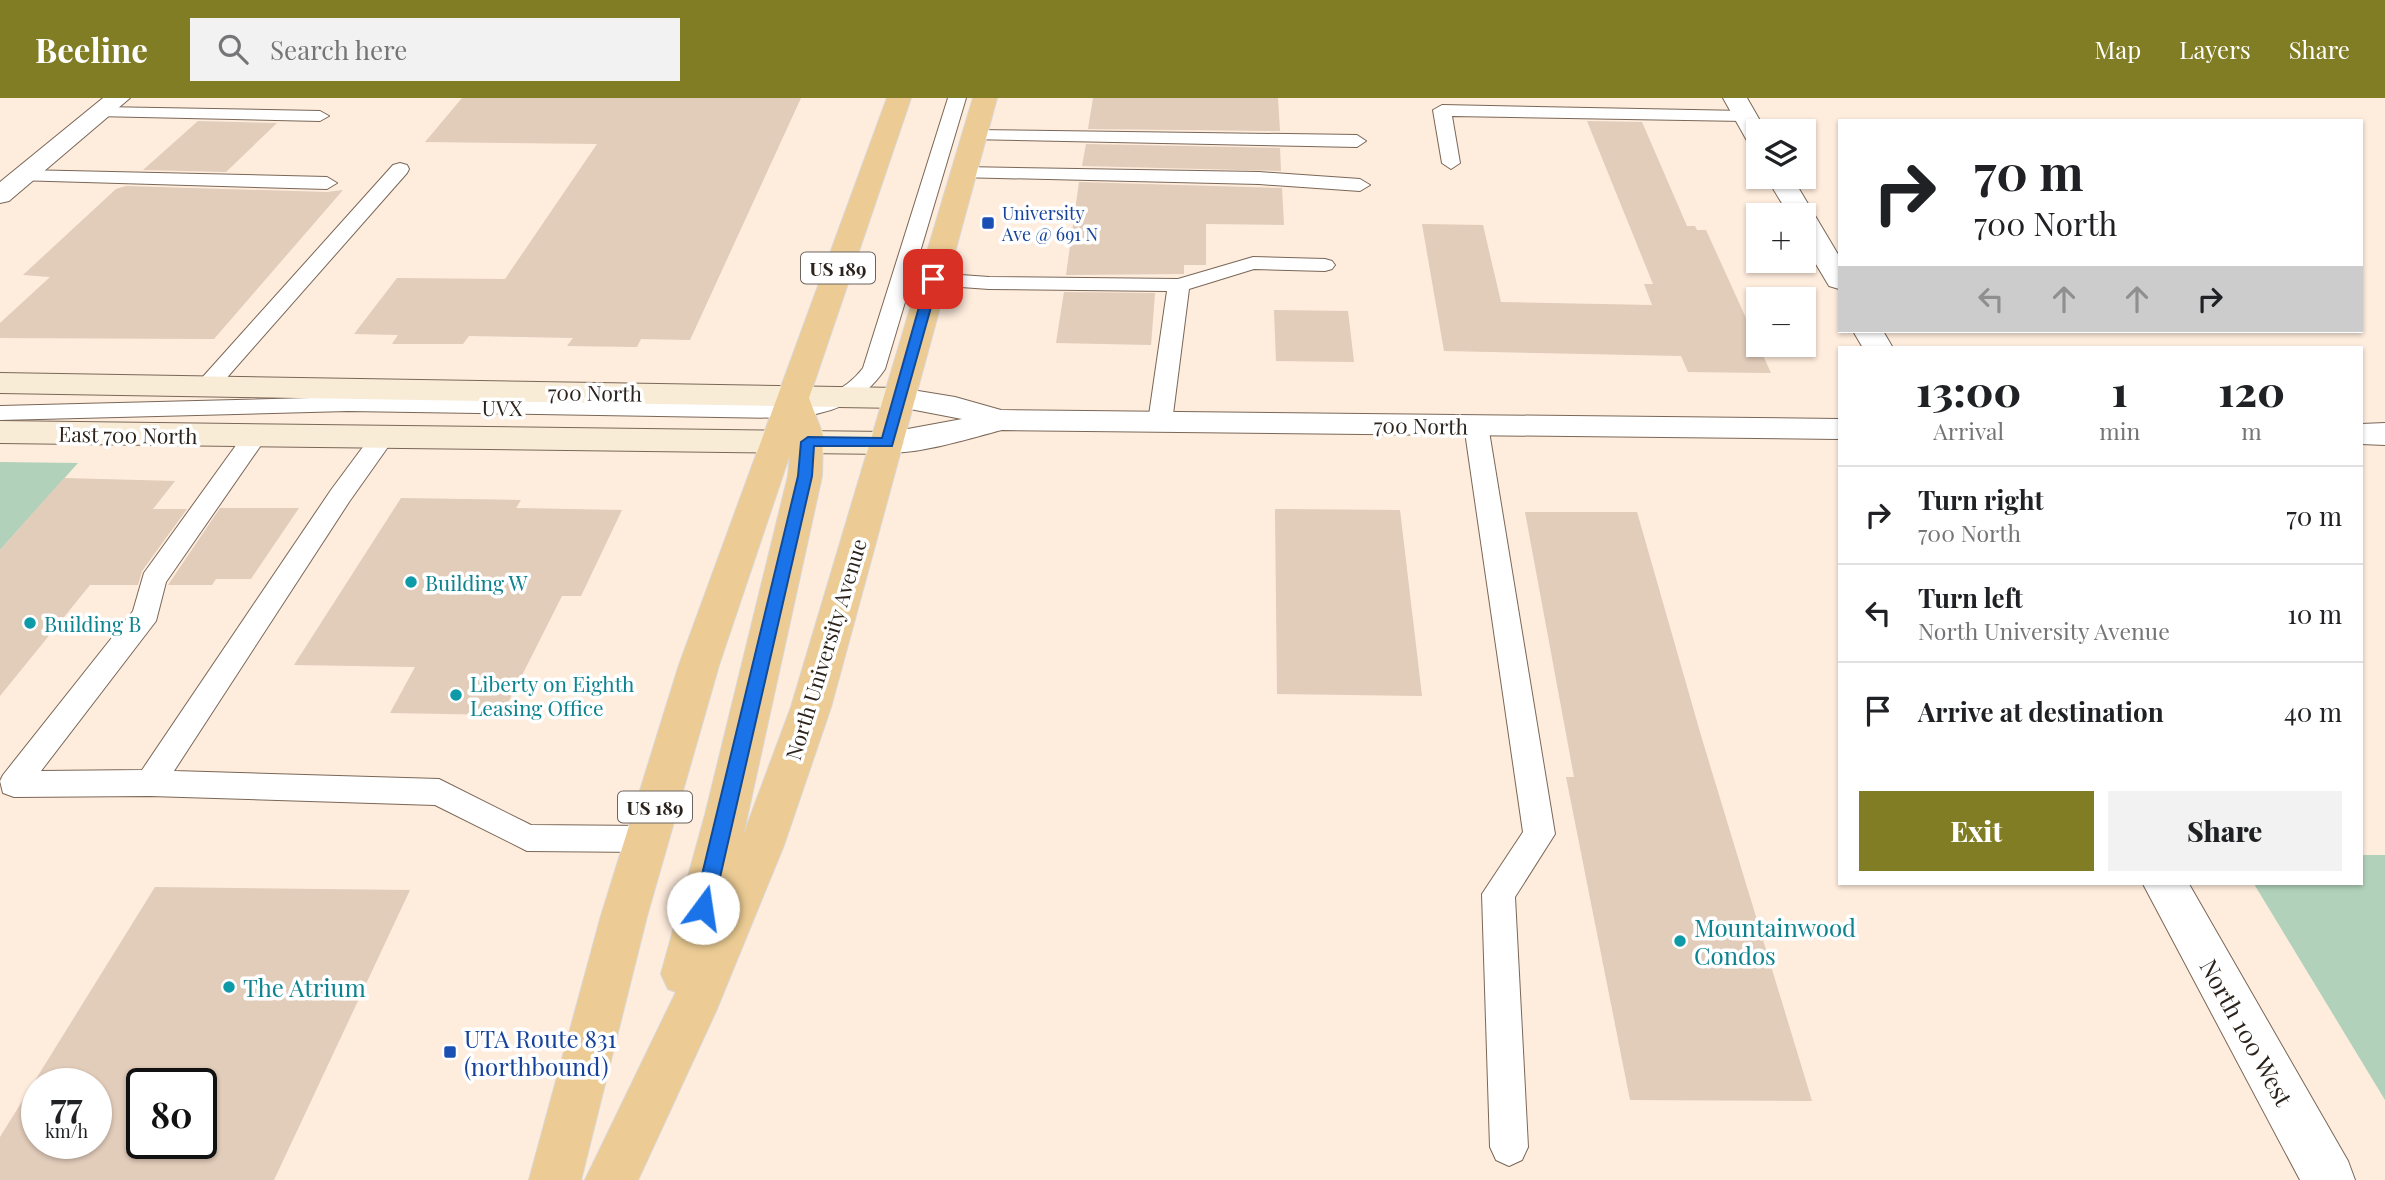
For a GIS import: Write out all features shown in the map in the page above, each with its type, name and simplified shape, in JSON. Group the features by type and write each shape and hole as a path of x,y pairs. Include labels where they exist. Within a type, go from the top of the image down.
{"highway":[{"name":"US 189","path":"555,1180 645,839 699,665 793,420 899,98"},
{"name":"North University Avenue","path":"611,1180 692,1011 775,808 811,707 985,98"},
{"path":"652,1093 727,815 805,476 793,420"}],"main road":[{"path":"0,383 196,384"},
{"name":"700 North","path":"196,384 793,420 887,443"},
{"name":"700 North","path":"256,435 383,437 793,420 845,397 900,398"},
{"name":"East 700 North","path":"0,432 256,435"}],"street":[{"path":"0,195 109,105"},
{"path":"1816,241 1838,279"},
{"name":"700 North","path":"900,398 955,407 1002,421"},
{"name":"700 North","path":"887,443 1002,421 1838,429"},
{"path":"2363,434 2385,434"},
{"name":"North 100 West","path":"2166,885 2329,1180"}],"lane":[{"name":"UVX","path":"0,413 348,404 793,420 824,388 850,374 859,365 929,146 937,98"},
{"path":"845,397 866,382 874,369 957,98"},
{"path":"109,105 320,116"},
{"path":"1451,163 1442,110 1739,107"},
{"path":"974,135 1357,141"},
{"path":"0,395 111,391 196,384 400,169"},
{"path":"964,173 1259,177 1360,185"},
{"path":"23,176 327,183"},
{"path":"933,279 989,283 1180,285 1253,263 1325,265"},
{"path":"1160,422 1180,285"},
{"path":"1476,425 1539,834 1498,894 1509,1147"},
{"path":"256,435 153,580 146,614 14,784 150,783 439,792 527,838 645,839"},
{"path":"150,783 340,496 383,437"}],"green space":[{"path":"0,462 78,463 0,550"},
{"path":"2363,855 2385,855 2385,1100 2255,885 2363,885"}],"building":[{"path":"462,98 801,98 690,340 641,339 637,347 567,346 573,338 469,336 463,344 392,344 398,335 354,334 397,278 505,279 597,144 425,142"},
{"path":"1093,98 1278,98 1280,131 1088,129"},
{"path":"198,121 277,123 226,172 143,170"},
{"path":"1587,121 1642,122 1687,226 1706,230 1746,318 1746,357 1764,357 1771,373 1688,372 1681,356 1444,351 1422,224 1483,225 1501,302 1652,305 1644,284 1653,284"},
{"path":"1086,144 1280,148 1281,171 1082,166"},
{"path":"1079,182 1282,188 1284,225 1206,224 1206,265 1184,265 1184,274 1066,275"},
{"path":"126,186 327,192 343,190 214,339 0,338 0,323 50,277 23,275 116,189"},
{"path":"1064,292 1155,293 1151,345 1056,343"},
{"path":"1274,310 1348,311 1354,362 1276,361"},
{"name":"Building B","path":"64,478 175,481 153,509 187,509 142,571 138,585 90,585 0,696 0,550"},
{"path":"401,498 521,500 516,508 622,510 581,596 562,596 502,715 390,713 415,667 294,665"},
{"path":"220,508 299,508 251,579 216,579 212,585 168,585"},
{"path":"1275,509 1400,510 1422,696 1277,694"},
{"name":"Mountainwood Condos","path":"1525,512 1637,512 1702,739 1812,1101 1630,1100 1566,777 1574,777"},
{"name":"The Atrium","path":"155,887 410,890 274,1180 0,1180 0,1137 21,1103 21,1159 112,1159 112,1068 43,1068"}],"place":[{"name":"University Ave @ 691 N","path":"988,223"},
{"name":"Building W","path":"411,582"},
{"name":"Building B","path":"30,623"},
{"name":"Liberty on Eighth Leasing Office","path":"456,695"},
{"name":"Mountainwood Condos","path":"1680,941"},
{"name":"The Atrium","path":"229,987"},
{"name":"UTA Route 831 (northbound)","path":"450,1052"}],"route":[{"path":"703,908 805,476 808,442 887,443 933,279"}]}
